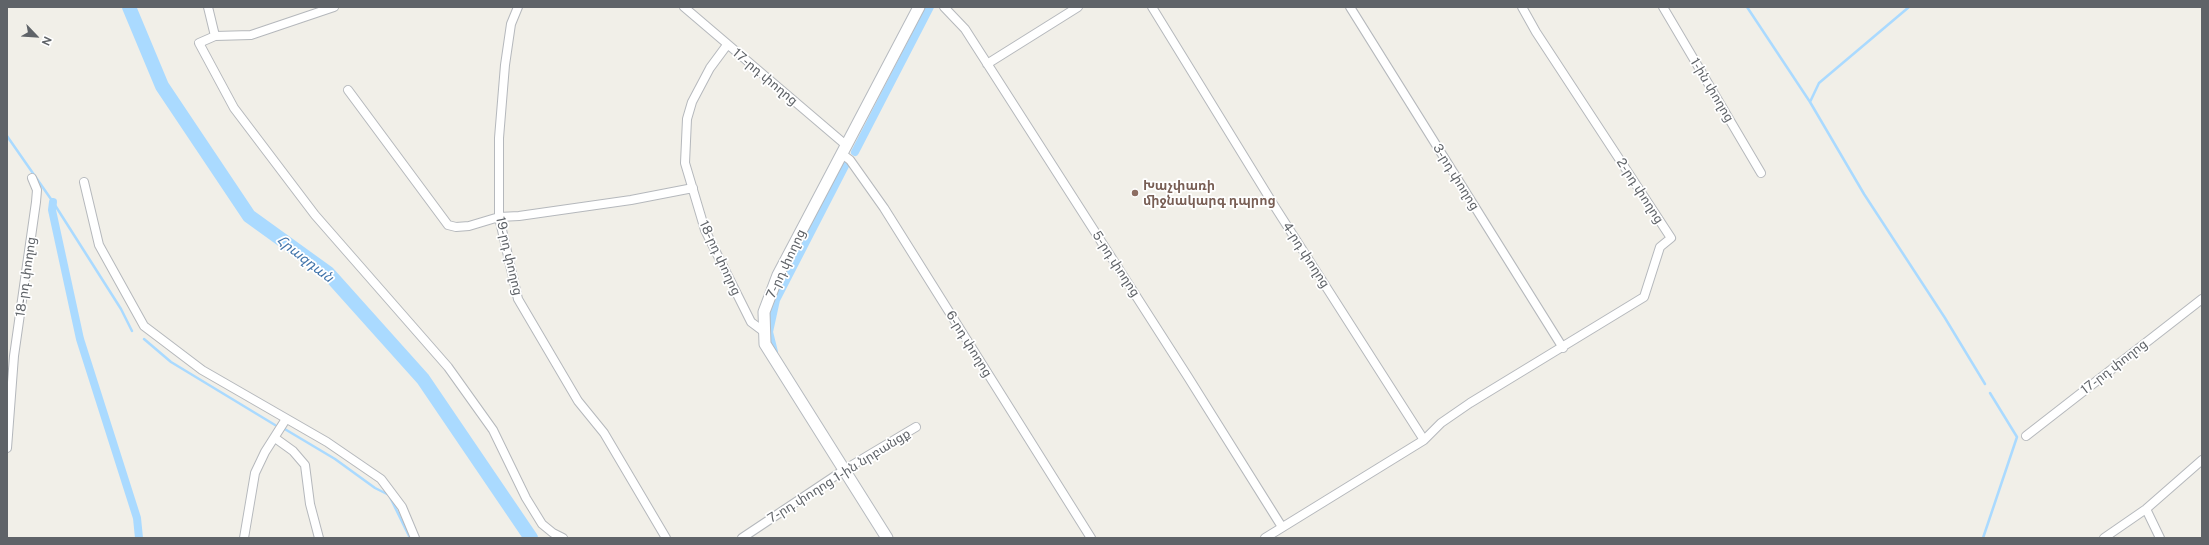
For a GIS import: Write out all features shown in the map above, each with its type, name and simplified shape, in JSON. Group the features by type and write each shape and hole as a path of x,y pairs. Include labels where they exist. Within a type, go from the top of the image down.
{"main road":[{"name":"7-րդ փողոց","path":"887,538 766,344 763,331 764,312 778,274 845,150 919,7"}],"street":[{"path":"208,7 215,36"},
{"path":"334,7 251,35 215,36 199,43 234,108 315,215 448,367 493,430 526,498 542,524 553,533 564,538"},
{"name":"19-րդ փողոց","path":"518,7 511,24 505,65 499,138 499,217 518,299 578,401 604,434 666,538"},
{"name":"17-րդ փողոց","path":"684,7 845,150"},
{"name":"5-րդ փողոց","path":"944,7 965,29 1282,527"},
{"path":"987,64 1078,7"},
{"name":"4-րդ փողոց","path":"1152,7 1279,213 1424,440"},
{"name":"3-րդ փողոց","path":"1350,7 1563,348"},
{"name":"2-րդ փողոց","path":"1522,7 1540,38 1671,238 1660,247 1644,297 1563,348"},
{"name":"1-ին փողոց","path":"1662,7 1761,173"},
{"name":"18-րդ փողոց","path":"727,45 710,68 692,102 687,119 685,163 704,230 751,322 763,331"},
{"path":"348,90 448,225 456,227 470,226 499,217 519,216 631,200 692,188"},
{"name":"6-րդ փողոց","path":"845,150 850,160 884,208 1091,538"},
{"name":"18-րդ փողոց","path":"7,448 14,356 36,202 37,190 32,178"},
{"path":"84,182 99,246 144,326 202,370 327,442 381,479 402,507 415,538"},
{"name":"17-րդ փողոց","path":"2026,436 2202,299"},
{"path":"1265,538 1424,440 1440,423 1470,403 1563,348"},
{"path":"244,538 255,473 265,452 275,438 276,432 286,419"},
{"name":"7-րդ փողոց 1-ին նրբանցք","path":"742,538 844,470 916,427"},
{"path":"275,438 293,451 305,465 310,504 319,538"},
{"path":"2104,538 2146,509 2202,460"},
{"path":"2146,509 2160,538"}],"waterway":[{"name":"Հրազդան","path":"129,7 162,86 249,216 328,273 423,379 531,538"},
{"path":"855,152 930,7"},
{"path":"1747,7 1810,102 1864,194 1945,318 1985,384"},
{"path":"1810,102 1819,83 1909,7"},
{"path":"7,136 53,202 121,309 132,331"},
{"path":"774,352 769,332 776,300 845,166"},
{"path":"53,202 52,210 80,339 137,518 139,538"},
{"path":"144,339 171,362 275,425"},
{"path":"1983,538 2017,437 1990,393"},
{"path":"283,428 335,459 375,488 389,495 410,538"}],"place":[{"name":"Խաչփառի միջնակարգ դպրոց","path":"1135,193"}]}
